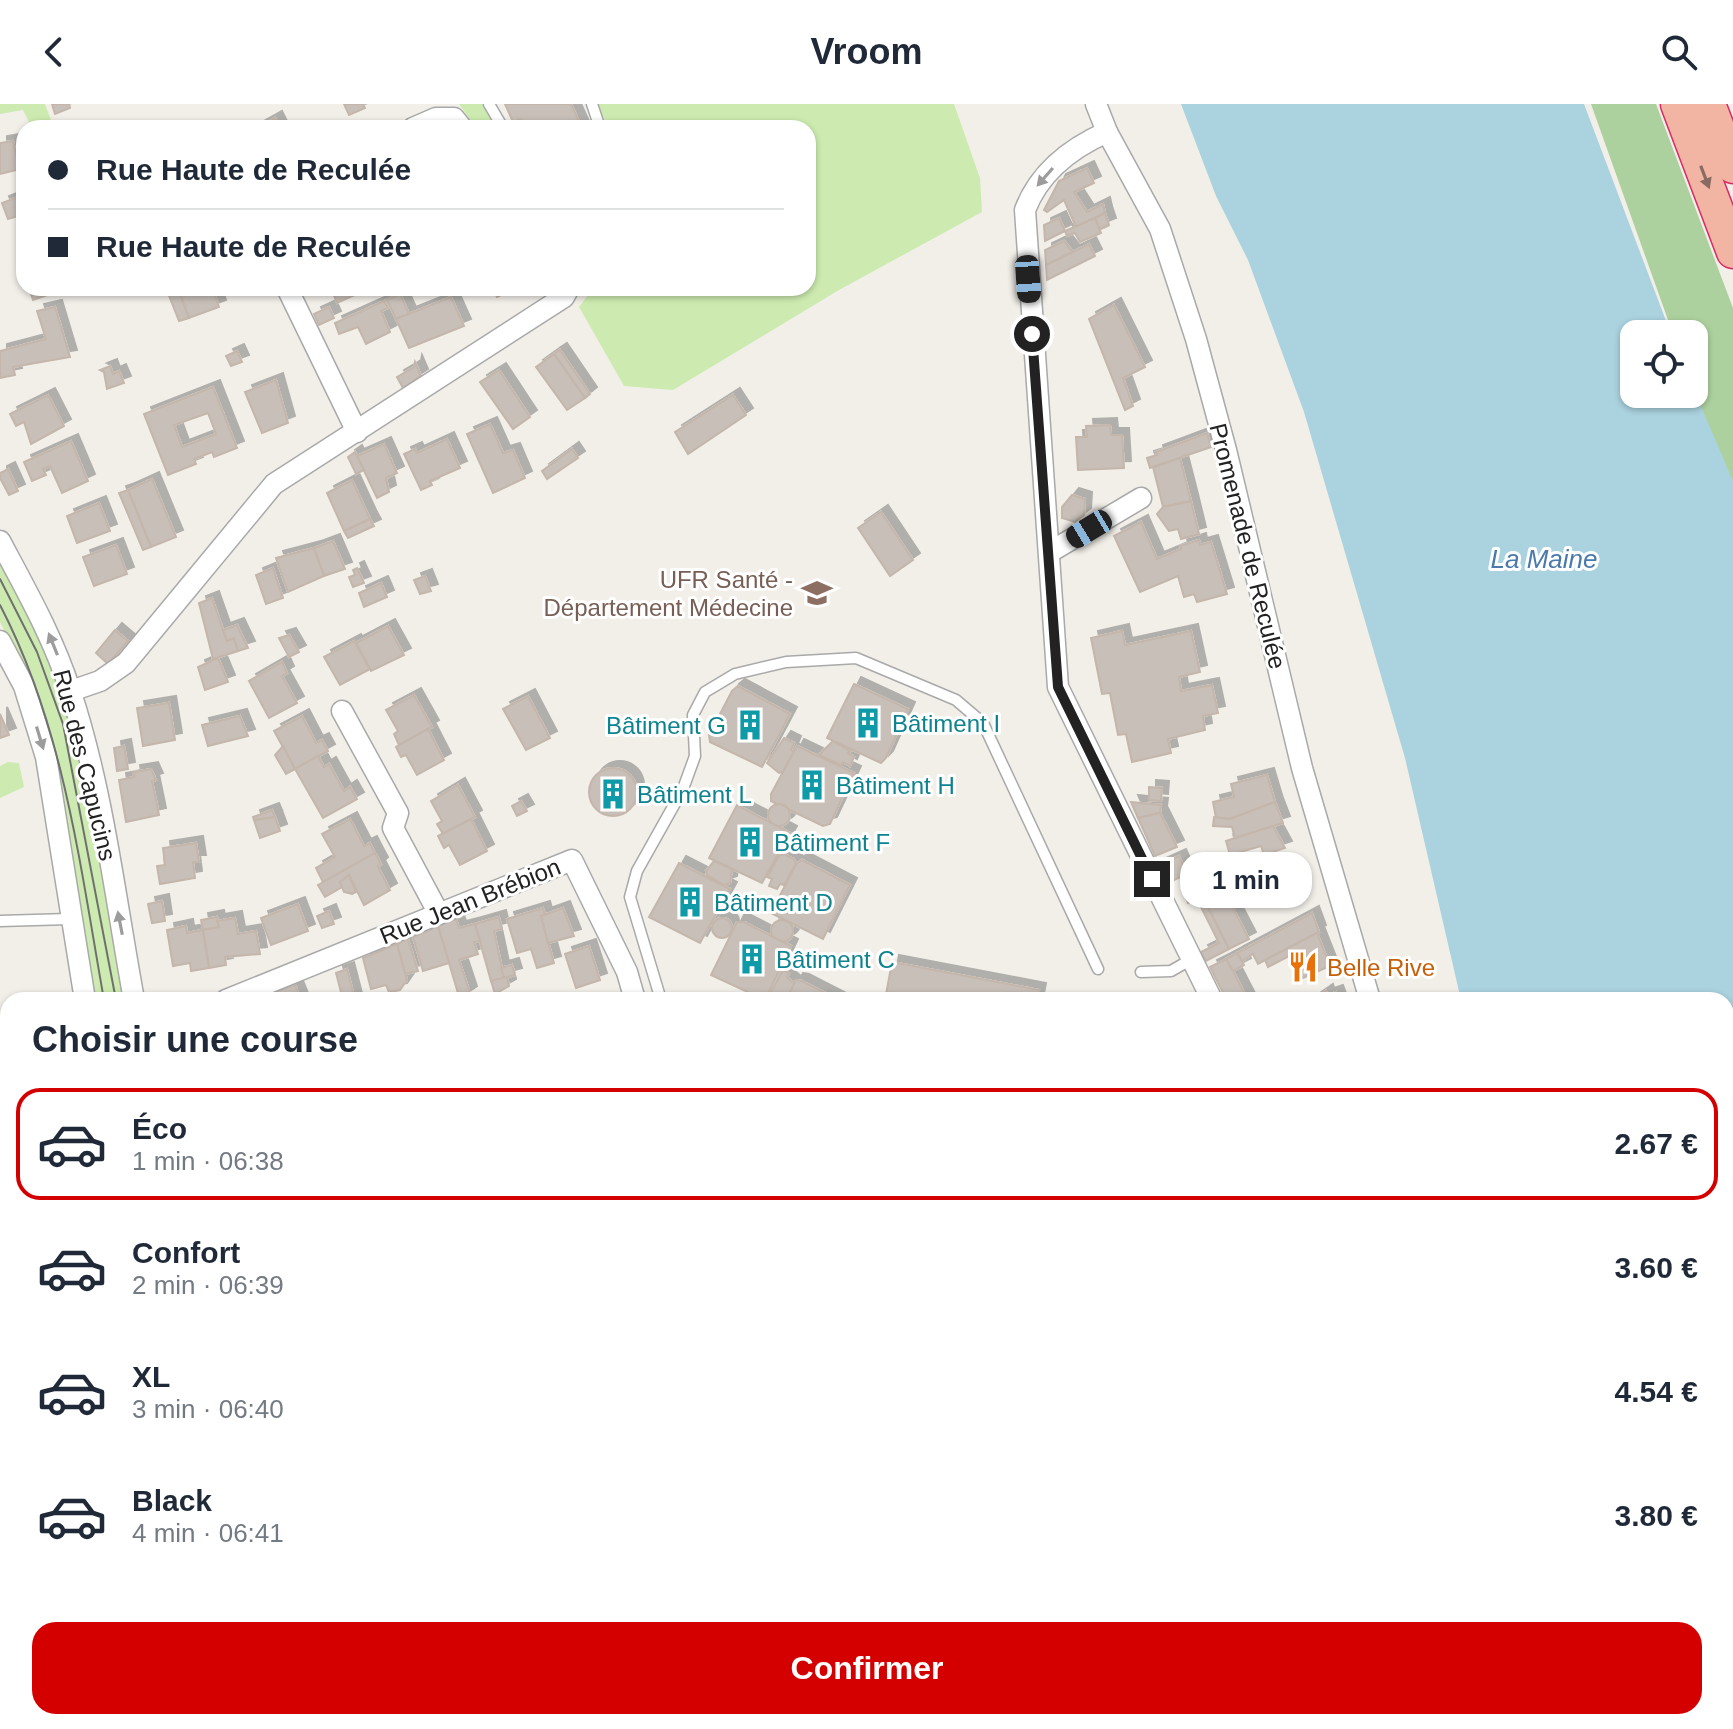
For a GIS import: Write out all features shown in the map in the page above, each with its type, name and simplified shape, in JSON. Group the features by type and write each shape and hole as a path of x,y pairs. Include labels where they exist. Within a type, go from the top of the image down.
{"highway":[{"path":"1677,104 1733,252"},
{"path":"1709,104 1733,167"}],"street":[{"name":"Promenade de Reculée","path":"1096,104 1107,132 1160,229 1196,339 1226,450 1302,768 1368,992"},
{"path":"431,120 456,120"},
{"path":"1107,132 1078,145 1051,169 1036,187 1025,210 1058,687 1208,992"},
{"path":"291,296 357,432"},
{"path":"71,691 100,681 126,663 274,484 565,296"},
{"path":"1050,552 1141,498"},
{"name":"Rue des Capucins","path":"0,541 50,635 71,691 94,784 133,992"},
{"name":"Rue des Capucins","path":"0,641 24,686 46,757 69,919 83,992"},
{"path":"342,711 398,813 393,828 439,914"},
{"name":"Rue Jean Brébion","path":"246,992 572,860 627,972 633,992"}],"lane":[{"path":"659,992 630,897 637,871 683,789 695,756 693,715 705,692 735,674 800,661 856,658 956,700 983,723 1098,969"},
{"path":"0,921 69,919"},
{"path":"1141,972 1171,971 1192,959"}],"green space":[{"path":"0,104 45,104 51,120 28,120 23,110 0,114"},
{"path":"459,104 483,104 492,120 470,120"},
{"path":"586,104 954,104 980,178 982,212 839,290 673,390 624,386 579,307 587,296 816,296 816,120 605,120 604,117 593,120"},
{"path":"1591,104 1656,104 1733,308 1733,502 1700,408 1708,408 1708,320 1668,320"},
{"path":"0,561 48,655 74,729 71,731 76,735 124,992 95,992 68,846 71,845 70,839 66,840 18,658 0,622"},
{"path":"8,762 19,763 24,787 0,798 0,766"}],"water":[{"name":"La Maine","path":"1181,104 1584,104 1666,320 1620,320 1620,408 1702,408 1733,481 1733,992 1459,992 1405,758 1304,412 1248,260 1216,196"}],"building":[{"path":"52,104 69,104 70,108 55,114"},
{"path":"344,104 363,104 365,108 349,115"},
{"path":"505,104 571,104 578,120 521,119 512,120"},
{"path":"13,141 16,170 0,174 0,143"},
{"path":"1087,168 1094,183 1074,192 1087,212 1103,204 1105,213 1076,227 1064,200 1047,212 1044,210 1059,181"},
{"path":"16,198 16,216 8,219 2,203"},
{"path":"1105,213 1109,225 1099,229 1095,218"},
{"path":"1059,218 1065,231 1045,241 1044,225"},
{"path":"1095,218 1101,233 1080,242 1075,233 1067,236 1065,231"},
{"path":"1064,241 1073,252 1046,265 1045,250"},
{"path":"1089,244 1095,256 1047,280 1046,265"},
{"path":"169,296 181,296 189,318 179,321"},
{"path":"181,296 215,296 219,307 189,318"},
{"path":"334,296 352,296 337,303"},
{"path":"401,296 409,314 396,319 387,300"},
{"path":"451,297 464,326 409,348 396,319"},
{"path":"384,301 388,308 381,311 390,332 366,344 358,327 339,334 335,323"},
{"path":"1114,305 1145,367 1123,378 1133,406 1125,410 1089,319"},
{"path":"55,307 70,357 13,367 15,375 0,378 0,351 46,339 37,311"},
{"path":"329,307 334,318 319,325 314,314"},
{"path":"560,350 590,394 585,398 554,354"},
{"path":"237,351 242,362 231,366 226,356"},
{"path":"554,354 585,398 567,410 536,367"},
{"path":"415,362 421,376 403,388 397,377 414,367"},
{"path":"110,366 113,374 119,371 124,383 107,389 104,372 100,370"},
{"path":"499,370 530,417 513,429 480,382"},
{"path":"276,380 288,423 262,433 245,392"},
{"path":"213,387 237,448 214,457 212,452 194,459 196,464 168,475 144,414","holes":["208,413 216,434 182,447 174,425"]},
{"path":"48,395 64,426 31,444 24,422 16,426 10,414"},
{"path":"733,395 746,415 688,454 675,432"},
{"path":"490,424 503,453 513,450 525,478 493,493 467,434"},
{"path":"1110,425 1111,435 1122,435 1124,468 1078,470 1076,437 1087,437 1086,426"},
{"path":"1207,433 1211,447 1150,468 1147,458 1157,455 1156,452"},
{"path":"447,439 460,468 430,481 432,485 421,490 404,454 415,449 417,453"},
{"path":"71,441 88,481 62,493 50,466 43,469 46,475 32,481 24,462"},
{"path":"384,444 397,473 386,478 389,492 377,498 357,456"},
{"path":"572,449 578,458 547,479 542,471"},
{"path":"355,452 364,470 356,474 348,457"},
{"path":"1180,458 1191,501 1163,507 1153,467"},
{"path":"8,469 18,491 9,495 0,478 0,473"},
{"path":"152,479 176,537 151,547 128,490"},
{"path":"352,480 370,519 344,531 327,493"},
{"path":"128,490 151,547 143,550 119,493"},
{"path":"1072,495 1085,499 1084,515 1075,522 1062,518 1062,507"},
{"path":"1191,501 1199,534 1181,539 1178,529 1169,531 1157,514 1163,507"},
{"path":"99,503 110,531 77,543 67,516"},
{"path":"881,512 913,560 890,576 858,528"},
{"path":"370,519 374,526 348,538 344,531"},
{"path":"1141,522 1157,559 1199,540 1200,545 1211,542 1227,594 1197,602 1194,594 1184,597 1178,576 1140,592 1114,536"},
{"path":"333,541 345,569 324,576 314,548"},
{"path":"116,545 127,574 94,586 83,557"},
{"path":"314,548 324,576 288,592 276,558"},
{"path":"273,568 283,598 266,604 256,575"},
{"path":"357,568 364,583 353,587 349,577 355,575 353,570"},
{"path":"425,576 431,591 420,594 414,580"},
{"path":"381,583 387,597 364,607 359,593"},
{"path":"212,598 227,641 234,638 238,651 213,659 199,603"},
{"path":"237,625 248,648 238,651 234,638 227,641 223,630"},
{"path":"388,626 404,655 371,671 356,643"},
{"path":"115,630 128,641 108,664 96,653"},
{"path":"1122,631 1125,645 1191,631 1200,672 1179,677 1181,691 1212,685 1218,713 1203,716 1205,730 1168,739 1171,753 1132,762 1126,734 1118,735 1110,693 1102,694 1091,638"},
{"path":"289,635 299,652 289,657 279,638"},
{"path":"354,641 370,669 340,685 324,657"},
{"path":"218,658 228,682 205,690 198,667"},
{"path":"282,662 287,673 282,676 297,703 269,718 249,681"},
{"name":"Bâtiment I","path":"854,684 908,709 881,763 827,738"},
{"name":"Bâtiment G","path":"738,686 790,714 762,767 710,742 709,735 732,691"},
{"path":"414,695 432,727 399,745 394,734 398,731 386,710"},
{"path":"528,696 550,738 526,750 503,709"},
{"path":"169,703 175,740 143,746 137,708"},
{"path":"0,714 9,735 0,738"},
{"path":"240,716 248,736 208,746 202,725"},
{"path":"302,716 316,743 322,740 328,751 295,769 274,731"},
{"path":"428,729 444,760 417,775 406,755 401,757 396,747"},
{"path":"784,738 794,743 791,750 794,752 783,772 779,773 767,763"},
{"path":"833,741 850,751 848,753 854,757 850,766 819,755"},
{"path":"124,746 128,769 117,771 114,748"},
{"path":"283,746 295,769 286,774 275,755"},
{"name":"Bâtiment H","path":"797,746 854,773 830,824 823,826 771,801 771,794"},
{"path":"318,756 324,767 329,764 344,791 350,787 357,799 323,818 295,769"},
{"name":"Bâtiment L","path":"613,768 630,775 637,792 630,809 613,816 596,809 589,792 596,775"},
{"path":"151,769 156,780 152,781 159,815 126,822 119,780 134,777 133,772"},
{"path":"1267,775 1275,802 1230,819 1216,818 1213,802 1234,797 1231,784"},
{"path":"458,785 475,817 443,834 437,824 442,821 431,801"},
{"path":"1149,787 1162,788 1161,801 1149,800"},
{"path":"521,801 527,811 517,816 512,806"},
{"path":"1131,802 1161,805 1160,813 1138,818"},
{"path":"1275,802 1283,823 1235,838 1232,827 1213,826 1214,817 1230,819"},
{"path":"779,804 790,815 779,826 768,815"},
{"name":"Bâtiment F","path":"737,805 790,833 762,883 709,858"},
{"path":"272,810 275,817 254,820 253,817"},
{"path":"1160,813 1177,847 1155,856 1138,818"},
{"path":"275,817 280,831 260,838 254,820"},
{"path":"350,819 364,846 370,843 375,853 323,882 316,868 335,857 322,834"},
{"path":"471,819 487,851 460,865 449,845 444,848 438,836"},
{"path":"1273,826 1285,848 1264,855 1261,846 1230,855 1226,841"},
{"path":"196,843 199,862 193,862 195,878 160,884 157,866 165,865 163,848"},
{"path":"375,853 381,864 378,867 390,890 364,905 349,875 340,882 342,887 325,897 318,885"},
{"path":"784,854 794,859 796,864 784,885 780,884 777,889 769,886 772,879 767,877 779,856"},
{"path":"1179,856 1187,874 1168,883 1159,865"},
{"path":"802,860 850,885 823,939 771,913 796,864"},
{"path":"714,861 732,869 730,883 724,885 707,875 706,871"},
{"name":"Bâtiment D","path":"679,863 730,889 700,943 649,917"},
{"path":"1214,872 1249,939 1229,949 1199,890 1186,897 1182,890 1195,882 1193,880"},
{"path":"349,875 356,892 352,894 344,892 340,882"},
{"path":"1199,890 1229,949 1206,961 1201,952 1219,943 1197,899 1188,903 1186,897"},
{"path":"162,901 165,921 152,923 148,904"},
{"path":"298,904 308,931 271,945 261,918"},
{"path":"543,908 545,915 541,916 554,963 537,968 531,949 517,953 507,919"},
{"path":"563,908 574,936 548,943 541,916"},
{"path":"329,911 334,924 322,928 317,916"},
{"path":"1312,913 1319,932 1258,964 1253,954 1242,961 1237,953"},
{"path":"217,917 219,927 203,930 201,920"},
{"path":"499,917 502,929 494,931 504,978 491,981 475,924"},
{"path":"235,918 238,934 256,931 260,954 225,957 226,965 209,968 203,930 219,927 217,921"},
{"path":"722,918 729,921 732,928 729,935 722,938 715,935 712,928 715,921"},
{"path":"456,919 459,928 475,924 480,941 474,942 478,954 459,960 470,992 458,992 438,926"},
{"path":"782,920 790,923 793,931 790,939 782,942 774,939 771,931 774,923"},
{"name":"Bâtiment C","path":"737,922 744,922 791,946 769,992 748,992 711,975"},
{"path":"186,926 187,933 203,930 209,968 191,971 190,963 173,966 167,930"},
{"path":"438,926 449,963 423,971 413,937"},
{"path":"1317,933 1330,966 1303,978 1289,956 1268,967 1265,960"},
{"path":"408,939 418,971 405,974 397,944"},
{"path":"397,944 407,980 400,990 389,992 386,985 371,989 363,958"},
{"path":"589,946 600,980 576,988 565,954"},
{"path":"1237,953 1244,965 1233,971 1226,959"},
{"path":"1226,959 1244,992 1223,992 1210,967"},
{"path":"892,962 1039,990 1039,992 886,992"},
{"path":"512,965 515,975 504,978 501,968"},
{"path":"347,969 353,992 341,992 336,973"},
{"path":"783,970 789,973 787,977 795,984 790,992 771,992"},
{"path":"507,977 509,986 494,992 491,981"},
{"path":"796,980 823,992 790,992"},
{"path":"295,985 298,992 275,992"}],"tram line":[{"path":"0,579 37,652 63,724 114,992"},
{"path":"0,605 22,652 55,748 77,848 103,992"}],"place":[{"name":"UFR Santé - Département Médecine","path":"817,593"},
{"name":"Bâtiment I","path":"868,723"},
{"name":"Bâtiment G","path":"750,725"},
{"name":"Bâtiment H","path":"812,785"},
{"name":"Bâtiment L","path":"613,794"},
{"name":"Bâtiment F","path":"750,842"},
{"name":"Bâtiment D","path":"690,902"},
{"name":"Bâtiment C","path":"752,959"},
{"name":"Belle Rive","path":"1303,967"}],"route":[{"path":"1032,334 1053,583 1058,687 1152,879"}]}
